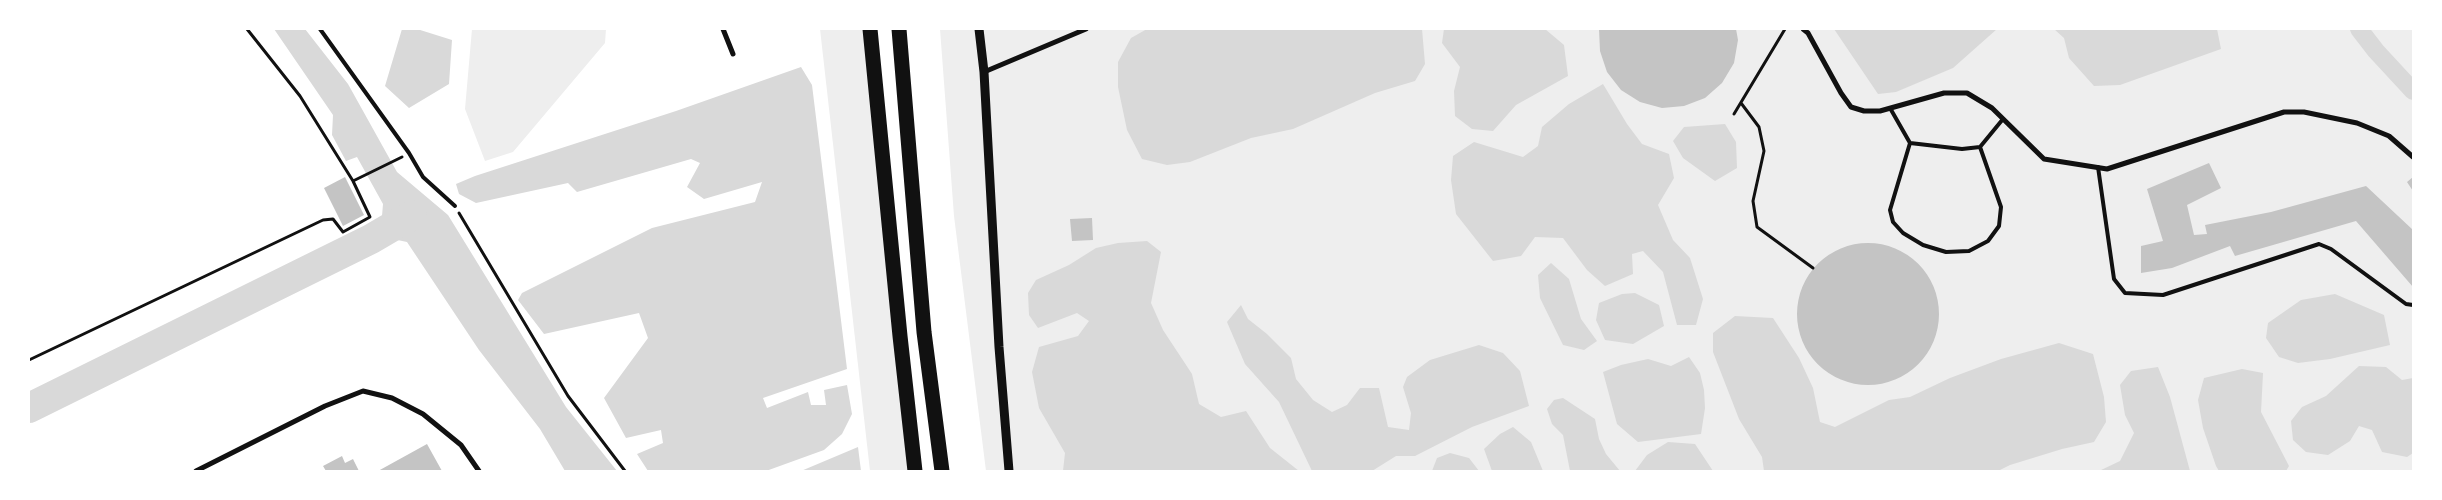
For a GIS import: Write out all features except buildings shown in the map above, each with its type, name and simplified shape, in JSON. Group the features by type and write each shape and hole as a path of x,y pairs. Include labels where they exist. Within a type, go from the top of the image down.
{"highway":[{"path":"870,29 900,336 916,471"},
{"path":"899,29 924,332 942,471"}],"street":[{"path":"724,29 733,54"},
{"path":"979,29 984,72 1000,356 1009,471"},
{"path":"984,72 1086,29"},
{"path":"1803,29 1808,33 1841,93 1851,107 1864,111 1880,111 1944,93 1967,93 1992,108 2044,159 2107,169 2284,112 2304,112 2357,123 2390,136 2413,157"},
{"path":"196,471 325,406 363,391 392,398 423,414 461,445 479,471"}],"lane":[{"path":"320,29 409,153 423,177 455,206"},
{"path":"1890,108 1910,143 1890,210 1893,222 1903,234 1923,245 1946,252 1969,251 1988,241 1999,226 2000,207 1980,147"},
{"path":"1910,143 1962,150 1980,147 2003,120"},
{"path":"2098,167 2114,279 2125,293 2163,295 2319,244 2331,249 2406,304 2413,306"}],"path":[{"path":"29,360 323,220 333,219 343,232 370,217 353,181 300,96 247,29"},
{"path":"1734,114 1785,29"},
{"path":"1741,103 1759,127 1764,151 1753,202 1757,227 1813,268"},
{"path":"353,181 409,153"},
{"path":"455,206 568,396 625,471"}],"shaded area":[{"path":"274,29 305,29 348,84 397,172 448,215 566,407 617,471 565,471 540,429 479,350 407,242 388,238 381,242 370,223 382,216 383,204 357,157 346,161 332,135 333,115"},
{"path":"402,29 417,29 452,40 449,84 409,108 385,86"},
{"path":"472,29 606,29 605,43 513,152 485,161 465,109"},
{"path":"820,29 866,29 911,471 870,471"},
{"path":"940,29 2413,29 2413,471 986,471 954,216"},
{"path":"1147,29 1422,29 1425,64 1415,81 1375,93 1293,129 1251,138 1190,162 1167,165 1142,159 1127,130 1118,87 1118,62 1131,38"},
{"path":"1444,29 1545,29 1564,45 1568,76 1516,105 1493,131 1472,129 1455,116 1454,91 1460,67 1442,43"},
{"path":"1834,29 1997,29 1953,68 1896,92 1878,94"},
{"path":"2054,29 2217,29 2221,49 2120,85 2094,86 2069,58 2064,38"},
{"path":"801,67 812,85 847,369 763,398 767,408 808,392 811,405 826,405 824,390 847,385 852,414 842,434 824,450 766,471 648,471 637,454 663,443 661,430 626,438 604,398 648,338 639,313 544,334 518,300 522,293 652,228 755,202 762,182 704,199 687,187 700,163 691,159 577,192 568,183 476,203 459,194 456,184 475,176 676,111"},
{"path":"1603,84 1627,124 1642,144 1669,154 1674,178 1658,205 1673,240 1690,258 1703,299 1696,325 1677,325 1663,272 1643,251 1632,254 1633,274 1605,286 1587,270 1563,238 1535,237 1521,256 1493,261 1456,214 1451,180 1453,156 1474,142 1523,157 1538,146 1542,127 1569,104"},
{"path":"1725,124 1736,142 1737,168 1715,181 1683,158 1673,141 1684,127"},
{"path":"1147,241 1161,252 1151,303 1163,330 1192,374 1199,404 1221,417 1246,411 1270,448 1299,471 1063,471 1065,453 1039,408 1032,372 1039,347 1078,336 1089,321 1077,313 1038,328 1029,315 1028,293 1036,280 1069,265 1096,248 1118,243"},
{"path":"1551,263 1569,279 1581,319 1597,341 1584,350 1563,345 1540,298 1538,275"},
{"path":"1635,293 1659,305 1664,326 1633,344 1605,340 1596,320 1599,303 1622,294"},
{"path":"2335,294 2384,315 2390,345 2330,359 2298,363 2279,357 2266,338 2268,323 2301,300"},
{"path":"1241,305 1248,319 1267,334 1291,358 1296,379 1313,400 1332,412 1347,405 1360,388 1379,388 1388,427 1409,430 1411,413 1403,387 1407,377 1430,360 1479,345 1503,353 1520,371 1529,406 1472,427 1415,456 1396,456 1372,471 1312,471 1279,402 1245,364 1227,322"},
{"path":"1735,316 1773,318 1799,358 1813,388 1820,422 1835,427 1889,400 1910,397 1950,378 2001,359 2059,343 2093,354 2104,397 2106,422 2094,442 2062,449 2010,465 1998,471 1764,471 1762,457 1739,419 1713,352 1713,333"},
{"path":"1689,357 1700,373 1704,390 1705,408 1701,434 1638,442 1617,424 1603,372 1621,365 1648,359 1671,366"},
{"path":"2359,366 2386,367 2402,380 2413,378 2413,453 2407,457 2382,452 2372,430 2359,426 2350,441 2328,455 2306,452 2293,440 2291,421 2302,407 2326,396"},
{"path":"2158,367 2170,397 2190,471 2099,471 2120,461 2134,433 2125,415 2120,385 2131,371"},
{"path":"2242,369 2263,373 2261,412 2289,466 2286,471 2219,471 2216,466 2203,428 2198,400 2204,378"},
{"path":"1563,398 1595,419 1599,439 1606,454 1620,471 1570,471 1563,435 1552,424 1547,409 1554,400"},
{"path":"1513,427 1531,442 1543,471 1492,471 1484,449 1500,434"},
{"path":"1668,442 1695,444 1713,471 1635,471 1647,455"},
{"path":"858,447 861,471 801,471"},
{"path":"1450,453 1469,458 1479,471 1432,471 1437,458"}],"waterway":[{"path":"2359,29 2376,51 2413,91"},
{"path":"29,408 371,239 412,215"}]}
